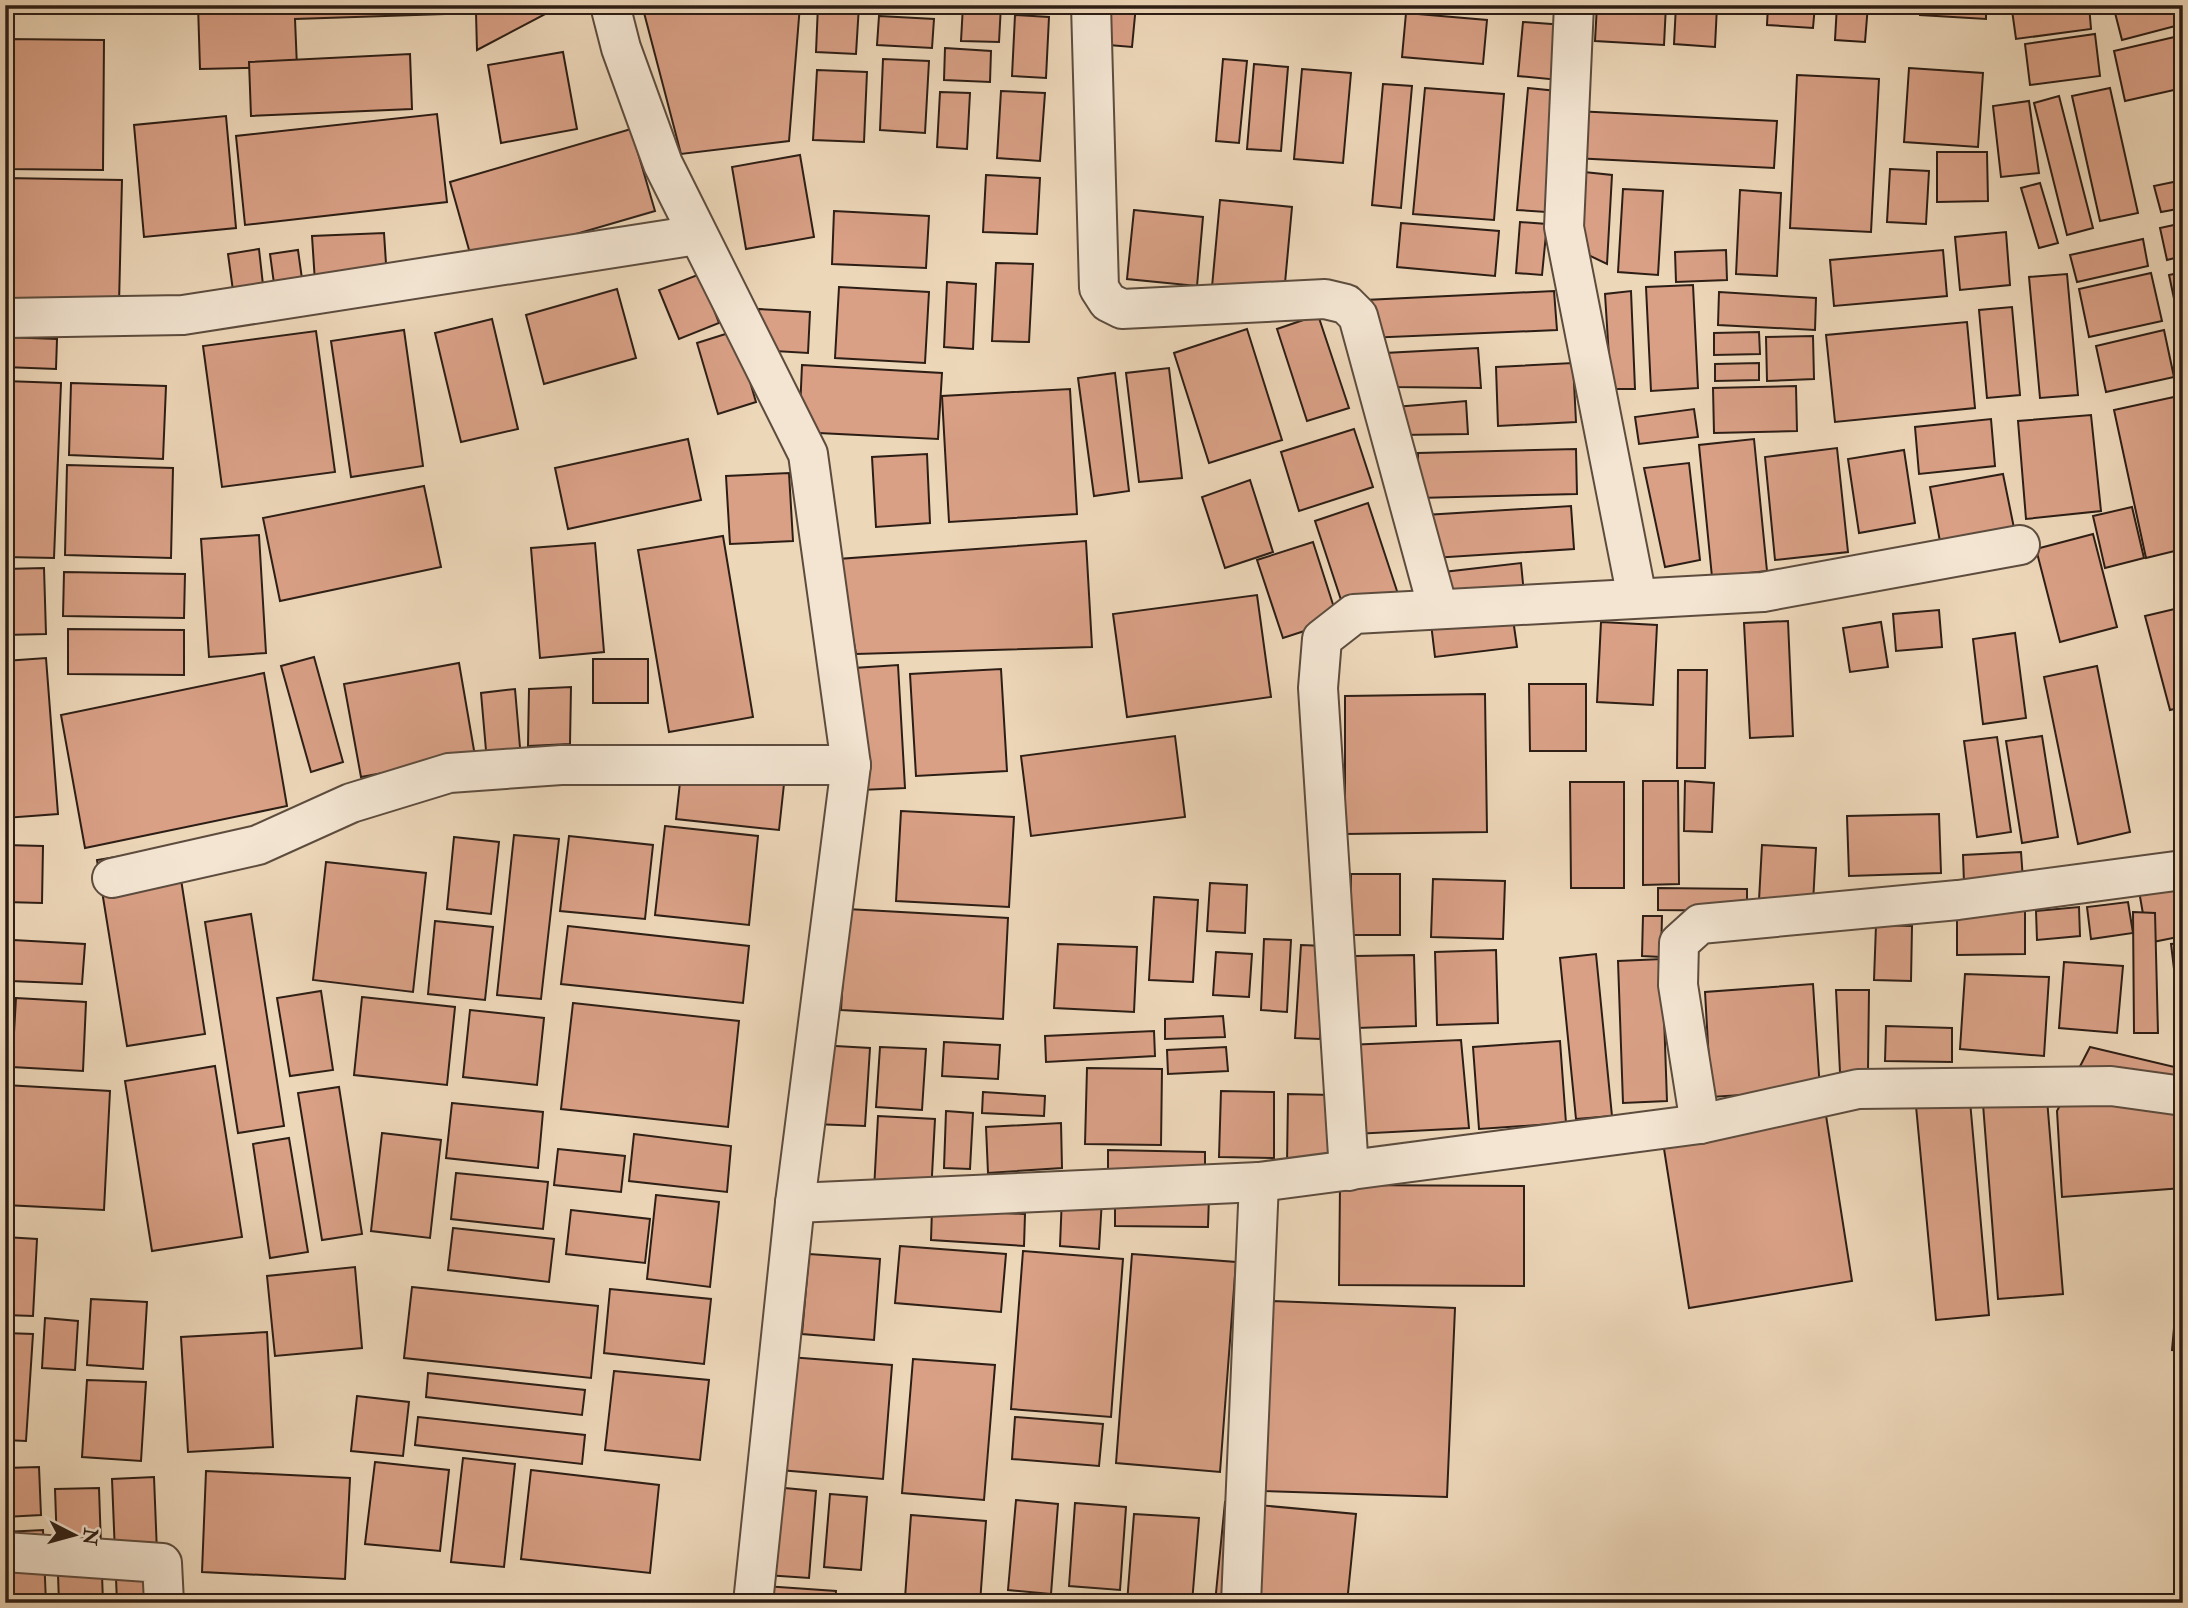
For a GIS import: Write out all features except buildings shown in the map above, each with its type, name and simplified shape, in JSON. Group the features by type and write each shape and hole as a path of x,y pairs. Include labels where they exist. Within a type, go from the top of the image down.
{"street":[{"path":"610,5 621,48 663,164 808,454 851,765 795,1203 753,1603"},
{"path":"1091,5 1090,53 1099,288 1108,302 1122,309 1325,299 1346,304 1358,316 1438,609"},
{"path":"1574,5 1564,227 1637,598"},
{"path":"5,318 183,315 697,235"},
{"path":"1349,1171 1318,688 1322,639 1354,614 1763,592 2020,545"},
{"path":"112,878 258,845 351,803 449,773 561,765 851,765"},
{"path":"1700,1124 1678,985 1679,943 1700,924 1958,900 2183,870"},
{"path":"795,1203 1259,1182 1700,1124 1858,1089 2111,1086 2183,1096"},
{"path":"1241,1603 1259,1182"},
{"path":"5,1552 162,1563 164,1603"}]}
